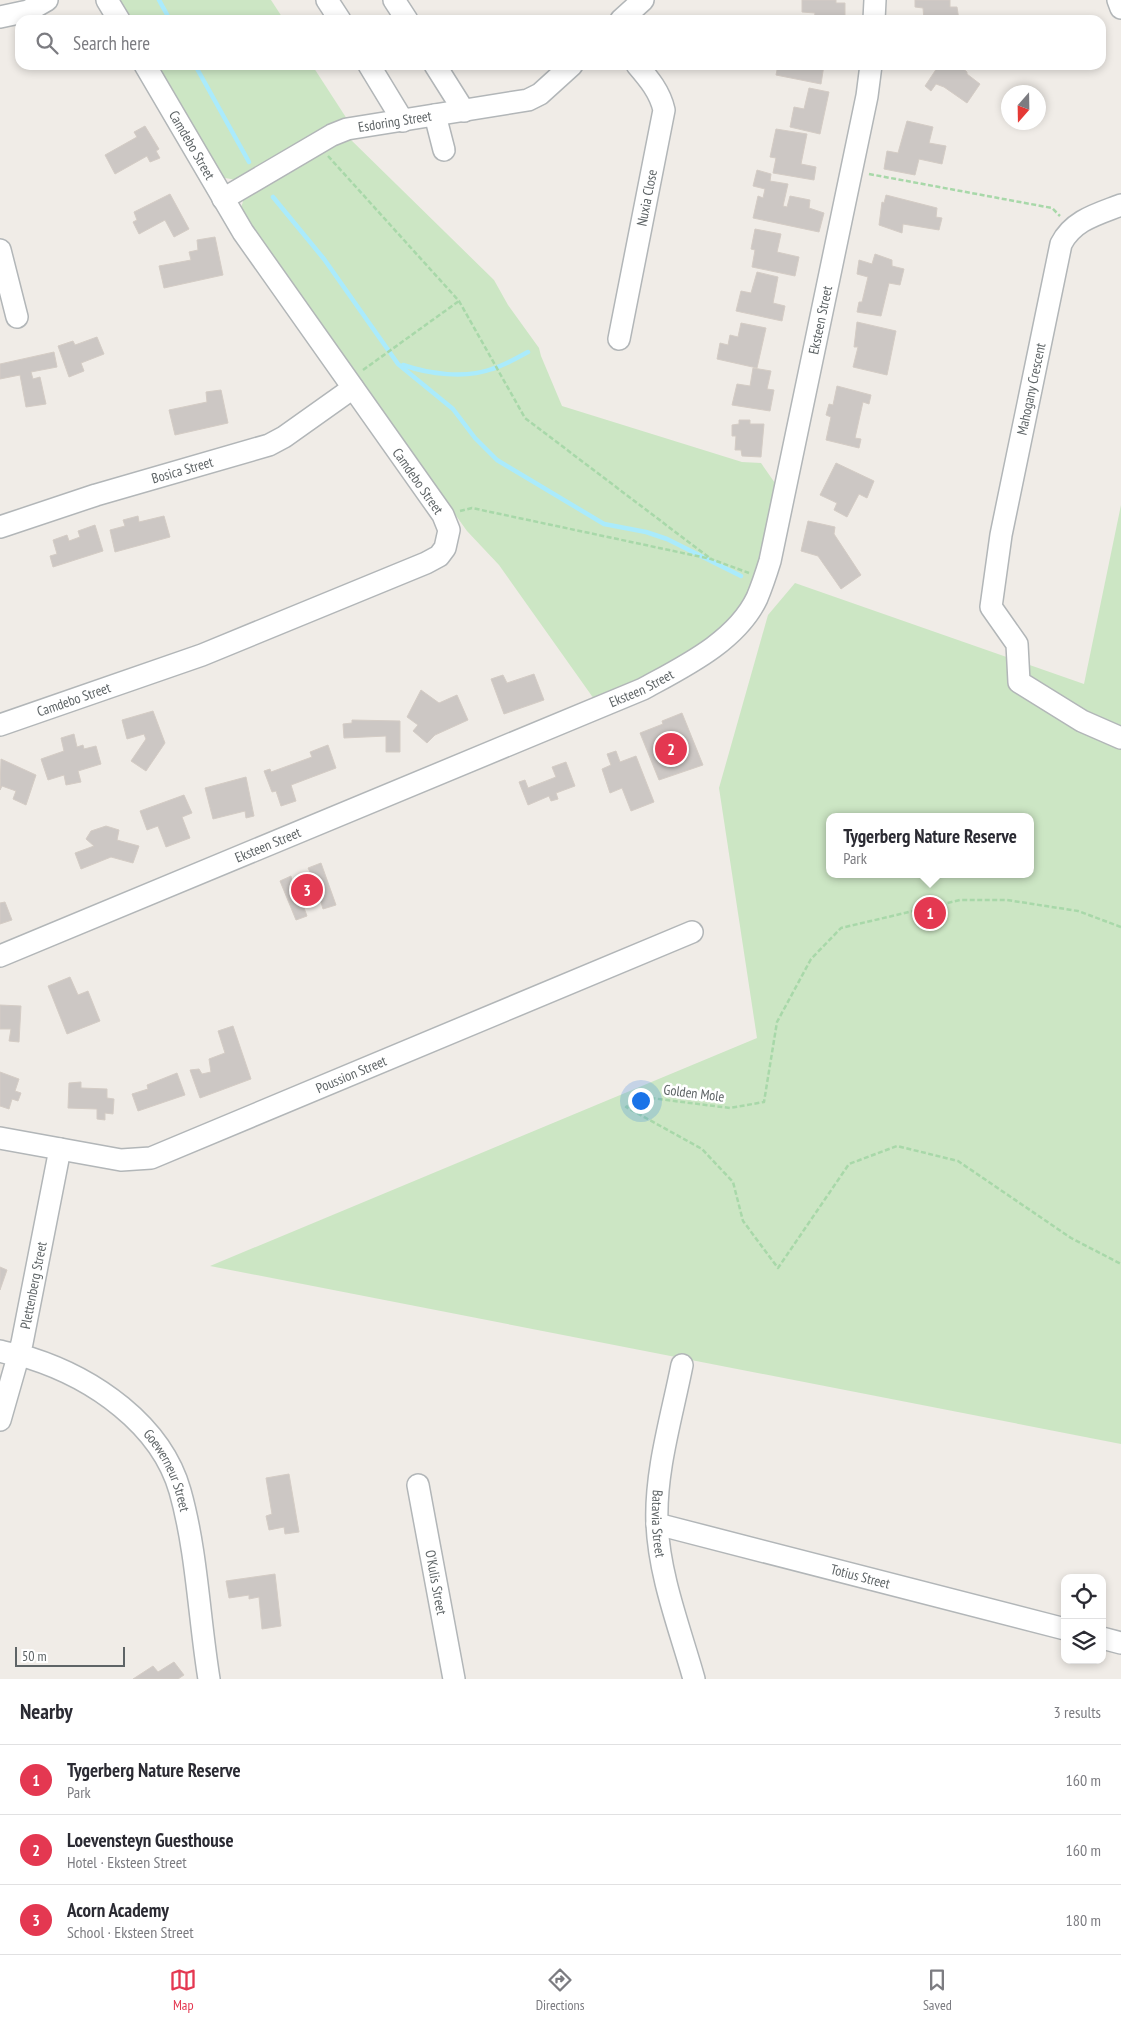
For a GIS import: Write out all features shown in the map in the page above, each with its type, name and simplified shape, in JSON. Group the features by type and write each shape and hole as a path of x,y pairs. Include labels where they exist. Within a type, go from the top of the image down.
{"street":[{"path":"0,17 28,11 47,0"},
{"path":"107,0 116,15"},
{"path":"327,0 337,15"},
{"path":"394,0 404,15"},
{"path":"626,15 643,0"},
{"path":"874,15 875,0"},
{"path":"1118,0 1121,8"},
{"name":"Camdebo Street","path":"0,725 202,655 426,563 439,556 445,548 449,530 443,515 243,232 148,70"},
{"path":"372,70 402,121"},
{"path":"438,70 464,111"},
{"name":"Esdoring Street","path":"223,199 317,144 347,129 528,100 540,94 566,70"},
{"name":"Nuxia Close","path":"619,339 664,116 662,99 641,70"},
{"name":"Eksteen Street","path":"0,956 643,689 682,668 720,642 740,622 756,600 770,561 870,70"},
{"path":"435,115 444,150"},
{"path":"1073,227 1121,205"},
{"name":"Mahogany Crescent","path":"1073,227 1065,236 1059,252 1001,535 991,607 1017,644 1019,682 1082,721 1121,738"},
{"path":"0,250 17,317"},
{"name":"Bosica Street","path":"0,527 96,495 269,445 284,437 351,384"},
{"name":"Poussion Street","path":"0,1138 121,1160 151,1158 692,932"},
{"name":"Plettenberg Street","path":"0,1420 9,1353 60,1149"},
{"name":"Goewerneur Street","path":"9,1353 64,1372 109,1397 148,1432 167,1463 180,1490 186,1519 209,1679"},
{"name":"Batavia Street","path":"682,1365 662,1465 657,1524 662,1564 694,1679"},
{"name":"O'Kulis Street","path":"418,1485 454,1679"},
{"name":"Totius Street","path":"657,1524 1061,1628"},
{"path":"1106,1639 1121,1643"}],"path":[{"path":"317,144 459,300 526,418 711,559"},
{"path":"851,170 1052,208 1073,227"},
{"path":"351,384 459,300"},
{"path":"443,515 472,508 711,559 764,579"},
{"name":"Golden Mole","path":"1121,927 1078,911 1007,900 960,900 841,928 810,959 777,1022 764,1102 730,1108 644,1097 626,1107 702,1149 733,1182 743,1221 778,1268 849,1164 898,1146 958,1161 1071,1238 1121,1264"}],"green space":[{"path":"115,0 271,0 281,15 124,15"},
{"path":"156,70 315,70 347,119 236,180 220,177"},
{"path":"348,137 494,280 508,305 539,348 562,406 742,462 761,463 777,486 769,527 754,581 735,612 719,630 701,645 659,670 594,699 499,565 467,531 244,220 241,208 244,198"},
{"path":"1121,505 1121,1444 210,1266 757,1038 719,788 768,615 795,583 1084,684"}],"building":[{"path":"802,0 836,0 836,3 845,3 845,15 815,15 815,13 802,12"},
{"path":"915,0 950,0 950,7 957,7 958,15 924,15 923,8 915,7"},
{"path":"777,70 823,70 821,84 776,75"},
{"path":"936,70 965,70 980,84 967,103 944,87 936,84 931,91 925,86"},
{"path":"809,88 829,92 820,134 790,127 794,107 804,109"},
{"path":"907,121 933,127 929,143 946,146 942,164 919,159 915,175 884,169 887,151 898,153"},
{"path":"145,126 159,149 156,151 160,158 150,162 147,156 115,174 105,155 137,137 134,132"},
{"path":"776,129 807,134 801,164 816,167 814,180 773,173 776,158 770,157"},
{"path":"757,170 771,174 770,181 788,184 783,206 787,207 790,196 810,200 809,208 824,213 819,232 753,218 758,196 763,198 765,189 753,186"},
{"path":"170,194 189,229 174,237 165,220 139,234 133,222 137,220 134,212"},
{"path":"886,195 937,208 936,217 942,218 939,230 903,224 902,233 879,225 882,202 884,203"},
{"path":"755,229 781,234 777,252 799,257 795,276 752,267 755,250 751,249"},
{"path":"215,237 223,275 164,288 159,266 191,260 189,252 198,250 197,240"},
{"path":"875,254 892,260 892,266 904,269 900,285 889,283 881,316 857,312 859,302 862,302 868,277 857,274 859,260 872,264"},
{"path":"757,272 778,277 773,303 785,306 782,321 736,311 741,291 751,293"},
{"path":"857,322 896,331 887,375 853,367 858,347 854,347"},
{"path":"741,323 766,328 757,368 717,359 720,343 728,345 730,335 738,337"},
{"path":"97,337 104,354 81,363 84,371 69,377 58,346 73,341 75,345"},
{"path":"54,352 57,367 31,372 33,379 40,377 46,404 26,407 20,375 0,379 0,364"},
{"path":"753,368 771,371 767,389 774,390 770,411 732,405 737,384 750,386"},
{"path":"837,386 871,395 869,404 863,402 855,438 861,439 859,448 826,440 831,417 826,415 829,404 833,405"},
{"path":"221,390 228,423 175,435 169,410 207,402 206,392"},
{"path":"739,420 750,420 750,424 764,424 761,457 742,456 741,450 735,450 736,436 732,436 732,425 739,424"},
{"path":"836,463 874,481 867,498 859,494 847,517 834,510 837,503 820,495"},
{"path":"138,516 139,522 164,516 170,537 115,552 110,530 125,526 123,520"},
{"path":"808,521 835,527 834,534 861,575 841,589 818,556 801,551"},
{"path":"95,525 103,551 53,567 50,556 57,554 53,540 67,535 69,541 80,537 78,531"},
{"path":"534,674 544,700 504,714 491,679 503,675 507,683"},
{"path":"421,690 439,703 457,695 468,720 435,735 427,743 413,731 418,725 407,717"},
{"path":"153,711 165,743 146,771 131,761 146,739 144,734 127,739 122,720"},
{"path":"682,713 703,765 659,780 640,733 663,724 662,721"},
{"path":"352,720 400,721 400,752 386,752 386,736 344,738 343,724 352,723"},
{"path":"74,734 77,747 83,745 84,749 96,746 101,764 78,771 81,782 66,785 64,775 48,780 41,759 64,751 61,738"},
{"path":"328,745 336,768 291,785 296,801 281,806 276,791 272,792 264,771 270,769 271,772 312,757 310,752"},
{"path":"616,751 620,762 636,756 654,802 631,811 622,788 610,793 602,769 611,765 607,754"},
{"path":"1,759 36,775 26,805 13,799 16,791 2,786 0,790"},
{"path":"566,762 575,786 556,793 558,799 551,801 549,796 528,805 519,782 525,780 528,788 556,777 552,767"},
{"path":"246,777 254,816 246,818 245,811 213,819 205,788"},
{"path":"184,795 192,813 182,817 190,838 166,847 158,826 147,830 140,811"},
{"path":"106,826 119,830 117,840 139,846 133,863 111,857 81,869 75,853 94,846 86,839 91,831"},
{"path":"321,863 336,905 323,909 320,899 303,905 307,916 296,920 280,881 291,876 292,881 311,874 308,868"},
{"path":"5,902 12,920 0,924 0,903"},
{"path":"70,977 78,995 88,991 100,1021 67,1034 48,986"},
{"path":"0,1005 21,1006 19,1042 9,1041 11,1029 0,1029"},
{"path":"233,1026 251,1079 200,1098 190,1070 199,1069 202,1074 211,1072 209,1059 225,1053 218,1031"},
{"path":"0,1072 19,1079 15,1091 21,1093 18,1101 12,1099 9,1109 0,1106"},
{"path":"177,1073 185,1095 138,1111 132,1094 148,1089 147,1085"},
{"path":"81,1082 81,1088 107,1089 107,1098 114,1099 113,1114 105,1113 105,1120 97,1119 97,1109 68,1108 69,1083"},
{"path":"0,1267 7,1270 0,1290"},
{"path":"289,1474 299,1532 285,1534 284,1527 269,1530 266,1516 272,1514 266,1478"},
{"path":"275,1574 281,1626 262,1629 259,1597 249,1599 249,1595 229,1598 226,1581"},
{"path":"174,1662 184,1675 178,1679 133,1679 153,1666 158,1672"}],"waterway":[{"path":"159,0 167,15"},
{"path":"198,70 249,162"},
{"path":"273,197 324,259 398,364 453,409 475,438 497,460 604,524 646,532 667,539 741,576"},
{"path":"403,365 435,373 470,374 497,367 528,352"}],"place":[{"name":"Loevensteyn Guesthouse","path":"671,749"},
{"name":"Acorn Academy","path":"307,890"},
{"name":"Tygerberg Nature Reserve","path":"930,913"}]}
